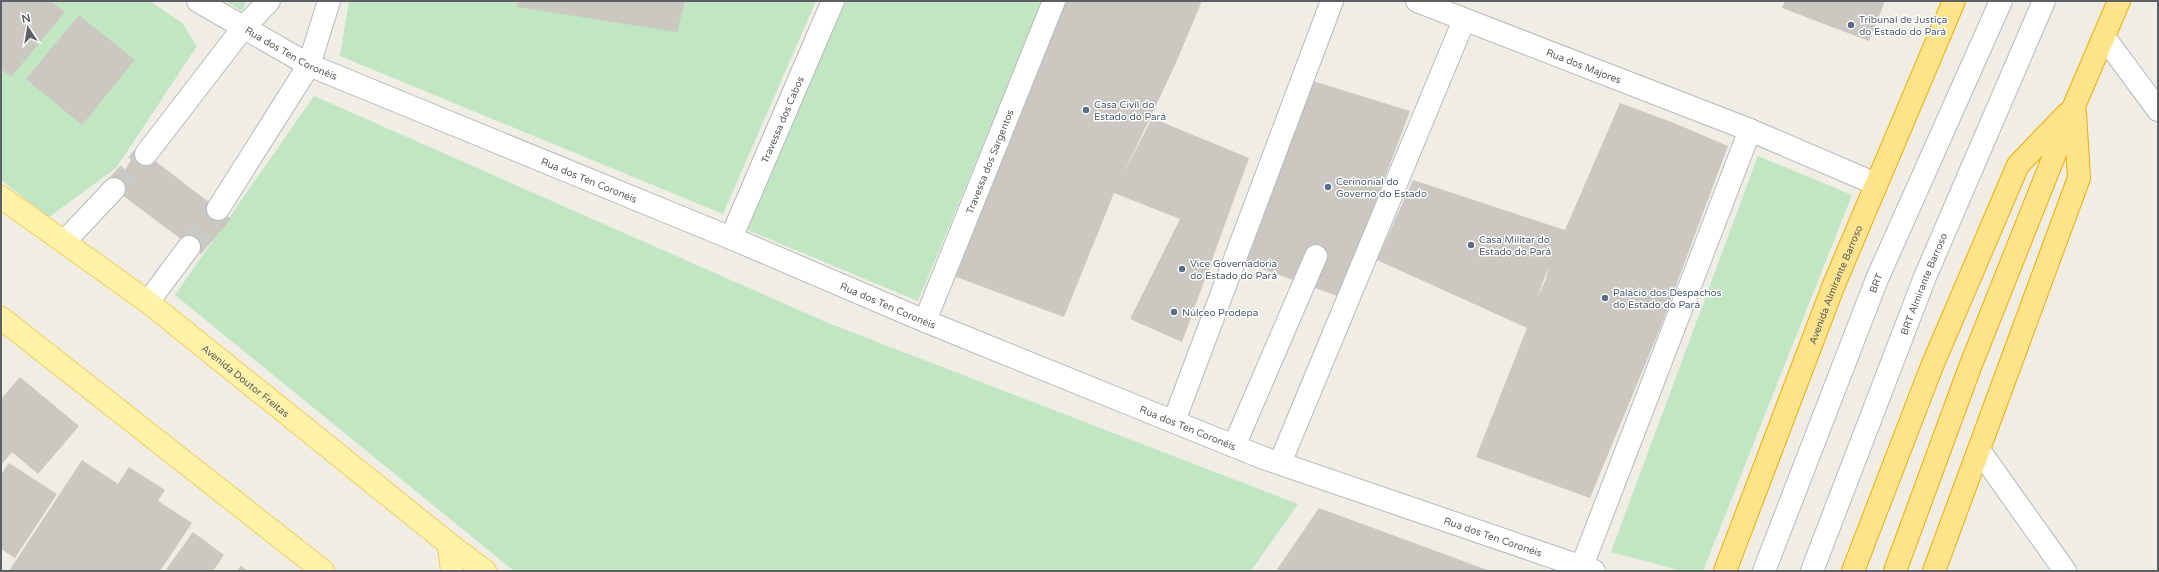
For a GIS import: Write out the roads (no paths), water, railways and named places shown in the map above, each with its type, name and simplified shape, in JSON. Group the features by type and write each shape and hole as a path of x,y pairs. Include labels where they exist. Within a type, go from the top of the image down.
{"highway":[{"name":"Avenida Almirante Barroso","path":"1725,571 1833,287 1954,1"},
{"path":"1894,571 1970,367 2074,106 2119,1"},
{"path":"1934,571 2079,178 2074,106"},
{"path":"1853,571 1932,366 2018,166 2074,106"}],"main road":[{"name":"Avenida Doutor Freitas","path":"1,197 148,302 449,544 485,571"},
{"path":"1,318 323,571"},
{"path":"449,544 452,571"}],"street":[{"name":"Rua dos Ten Coronéis","path":"198,1 309,65 731,238 925,321 1234,446 1588,569"},
{"path":"146,154 244,28 268,1"},
{"path":"218,209 309,65 329,1"},
{"name":"Travessa dos Cabos","path":"731,238 833,1"},
{"name":"Travessa dos Sargentos","path":"925,321 1054,1"},
{"path":"1174,421 1332,1"},
{"name":"Rua dos Majores","path":"1417,1 1750,130 1876,184"},
{"name":"BRT","path":"1764,571 1877,278 2001,1"},
{"name":"BRT Almirante Barroso","path":"1812,571 1925,277 2044,1"},
{"path":"1280,463 1464,20"},
{"path":"2104,37 2158,110"},
{"path":"1588,569 1750,130"},
{"path":"66,242 114,189"},
{"path":"148,302 189,247"},
{"path":"1234,446 1316,256"},
{"path":"1979,450 2065,571"}],"tunnel":[{"path":"114,189 146,154"},
{"path":"189,247 218,209"}],"place":[{"name":"Tribunal de Justiça do Estado do Pará","path":"1851,25"},
{"name":"Casa Civíl do Estado do Pará","path":"1086,110"},
{"name":"Cerinonial do Governo do Estado","path":"1328,187"},
{"name":"Casa Militar do Estado do Pará","path":"1471,245"},
{"name":"Vice Governadoria do Estado do Pará","path":"1182,269"},
{"name":"Palácio dos Despachos do Estado do Pará","path":"1605,298"},
{"name":"Núlceo Prodepa","path":"1174,312"}]}
